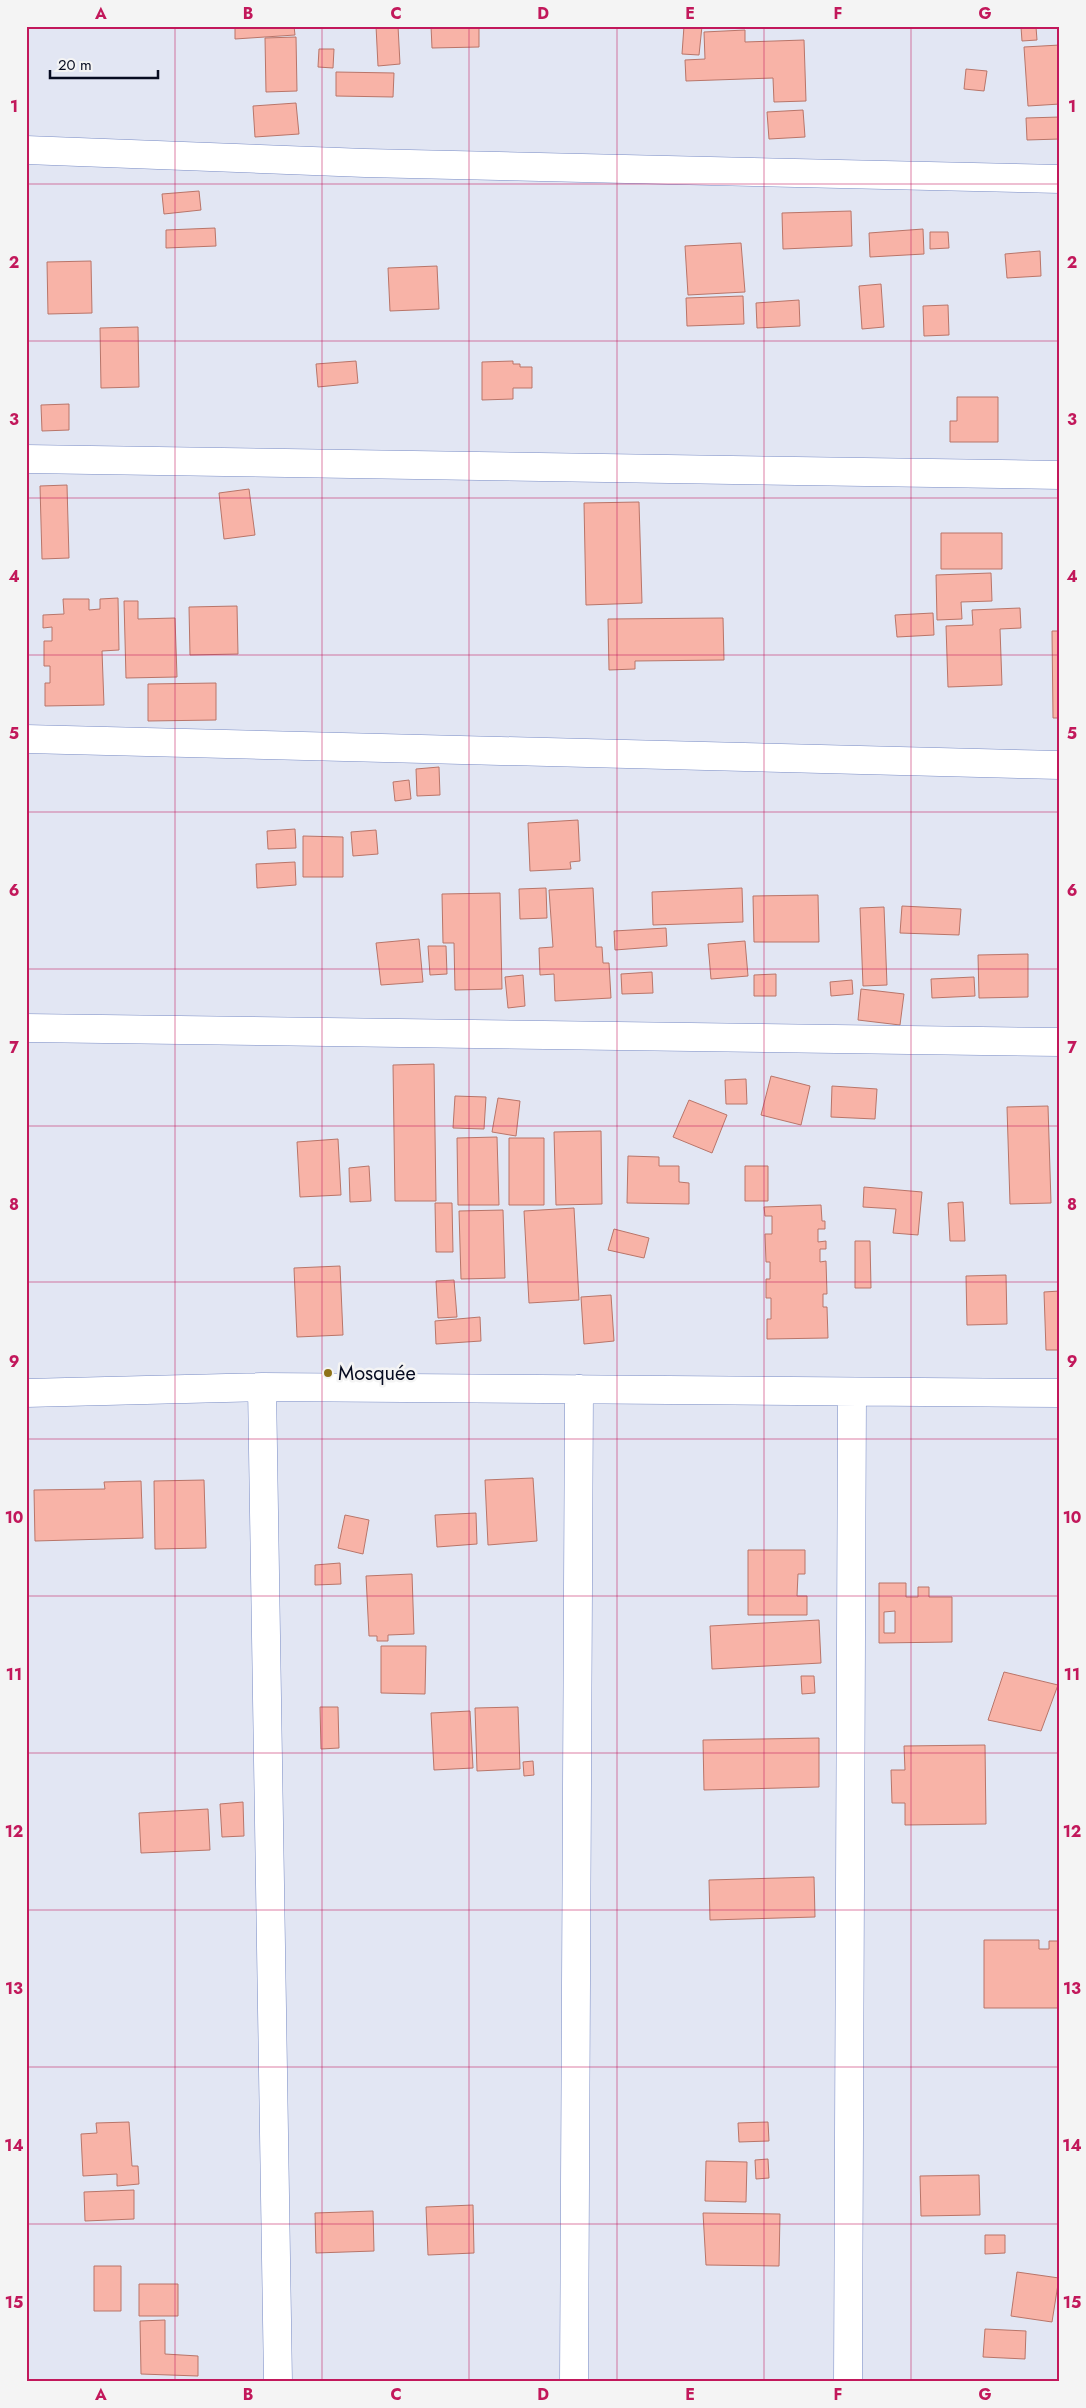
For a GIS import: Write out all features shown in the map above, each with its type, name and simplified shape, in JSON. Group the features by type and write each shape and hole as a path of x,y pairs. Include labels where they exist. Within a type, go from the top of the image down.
{"street":[{"path":"26,150 365,163 1060,179"},
{"path":"26,459 1060,475"},
{"path":"26,739 1060,764"},
{"path":"26,1028 1060,1042"},
{"path":"262,1387 278,2382"},
{"path":"26,1393 262,1387 1060,1393"},
{"path":"574,2382 579,1389"},
{"path":"848,2382 852,1392"}],"building":[{"path":"235,26 294,26 295,35 235,39"},
{"path":"376,26 398,26 400,64 378,66"},
{"path":"431,26 479,26 479,47 432,48"},
{"path":"684,26 702,26 699,55 682,54"},
{"path":"1021,27 1036,27 1037,40 1022,41"},
{"path":"745,30 745,42 804,40 806,101 774,102 773,78 686,81 685,60 705,59 704,32"},
{"path":"296,37 297,91 266,92 265,38"},
{"path":"1060,45 1060,104 1028,106 1024,47"},
{"path":"319,49 334,49 333,68 318,67"},
{"path":"966,69 987,71 984,91 964,89"},
{"path":"336,72 394,73 393,97 336,96"},
{"path":"296,103 299,134 255,137 253,106"},
{"path":"803,110 805,137 769,139 767,112"},
{"path":"1060,117 1060,139 1027,140 1026,118"},
{"path":"199,191 201,210 164,214 162,194"},
{"path":"851,211 852,246 783,249 782,213"},
{"path":"215,228 216,246 166,248 166,230"},
{"path":"923,229 924,254 870,257 869,233"},
{"path":"930,232 948,232 949,248 930,249"},
{"path":"741,243 745,292 688,295 685,246"},
{"path":"1040,251 1041,276 1007,278 1005,254"},
{"path":"91,261 92,313 48,314 47,262"},
{"path":"437,266 439,309 390,311 388,268"},
{"path":"881,284 884,327 862,329 859,286"},
{"path":"743,296 744,324 687,326 686,298"},
{"path":"799,300 800,326 757,328 756,303"},
{"path":"948,305 949,335 924,336 923,306"},
{"path":"138,327 139,387 101,388 100,328"},
{"path":"356,361 358,383 318,387 316,364"},
{"path":"513,361 513,364 520,364 520,367 532,367 532,388 513,388 513,399 482,400 482,362"},
{"path":"957,397 998,397 998,442 950,442 950,421 957,421"},
{"path":"69,404 69,430 42,431 41,405"},
{"path":"67,485 69,558 42,559 40,486"},
{"path":"249,489 255,535 224,539 219,493"},
{"path":"639,502 642,603 586,605 584,503"},
{"path":"941,533 1002,533 1002,569 941,569"},
{"path":"991,573 992,601 961,602 962,619 937,620 936,575"},
{"path":"118,598 119,650 102,651 104,705 45,706 45,683 50,683 50,666 44,666 44,641 52,641 52,627 43,628 43,615 64,614 63,599 89,599 89,610 100,609 100,599"},
{"path":"124,601 138,601 138,619 175,618 177,677 126,678"},
{"path":"237,606 238,654 190,655 189,607"},
{"path":"1020,608 1021,628 1000,629 1002,685 948,687 946,626 973,625 972,610"},
{"path":"933,613 934,635 897,637 895,615"},
{"path":"723,618 724,660 635,661 635,669 609,670 608,619"},
{"path":"1052,631 1060,631 1060,718 1053,718"},
{"path":"216,683 216,720 148,721 148,684"},
{"path":"439,767 440,795 417,796 416,769"},
{"path":"409,780 411,799 395,801 393,782"},
{"path":"578,820 580,861 570,862 571,869 530,871 528,823"},
{"path":"295,829 296,848 268,849 267,831"},
{"path":"376,830 378,854 353,856 351,832"},
{"path":"303,836 343,837 343,877 303,877"},
{"path":"295,862 296,885 257,888 256,864"},
{"path":"546,888 547,918 520,919 519,889"},
{"path":"593,888 596,947 602,947 603,963 609,963 611,998 555,1001 554,974 540,975 539,948 553,947 549,890"},
{"path":"742,888 743,922 653,925 652,892"},
{"path":"500,893 502,989 455,990 454,943 443,943 442,894"},
{"path":"818,895 819,942 754,942 753,896"},
{"path":"902,906 961,909 959,935 900,933"},
{"path":"884,907 887,985 863,986 860,908"},
{"path":"666,928 667,946 615,950 614,931"},
{"path":"419,939 423,982 381,985 376,943"},
{"path":"745,941 748,976 711,979 708,944"},
{"path":"428,946 446,946 447,974 430,975"},
{"path":"1028,954 1028,997 979,998 978,955"},
{"path":"652,972 653,993 622,994 621,974"},
{"path":"776,974 776,996 754,996 754,975"},
{"path":"523,975 525,1006 508,1008 505,977"},
{"path":"974,977 975,996 932,998 931,979"},
{"path":"852,980 853,994 831,996 830,982"},
{"path":"861,989 904,994 900,1025 858,1020"},
{"path":"434,1064 436,1201 395,1201 393,1065"},
{"path":"771,1076 810,1086 801,1125 761,1115"},
{"path":"746,1079 747,1104 726,1104 725,1080"},
{"path":"832,1086 877,1089 875,1119 831,1117"},
{"path":"455,1096 486,1097 484,1129 453,1128"},
{"path":"498,1098 520,1101 516,1136 492,1132"},
{"path":"689,1100 727,1115 712,1153 673,1137"},
{"path":"1048,1106 1051,1203 1010,1204 1007,1107"},
{"path":"601,1131 602,1204 556,1205 554,1132"},
{"path":"497,1137 499,1205 458,1205 457,1138"},
{"path":"509,1138 544,1138 544,1205 509,1205"},
{"path":"338,1139 341,1195 300,1197 297,1142"},
{"path":"628,1156 659,1157 659,1166 679,1166 679,1182 689,1183 689,1204 627,1203"},
{"path":"369,1166 371,1201 350,1202 349,1168"},
{"path":"745,1166 768,1166 768,1201 745,1201"},
{"path":"864,1187 922,1192 918,1235 893,1233 896,1209 863,1207"},
{"path":"963,1202 965,1241 950,1241 948,1203"},
{"path":"435,1203 452,1203 453,1252 436,1252"},
{"path":"821,1205 822,1221 825,1221 825,1229 818,1229 818,1242 826,1241 826,1249 820,1249 820,1262 826,1261 827,1294 823,1294 823,1307 827,1307 828,1338 767,1339 767,1319 771,1319 771,1298 766,1298 766,1279 770,1279 770,1262 766,1262 765,1234 772,1234 772,1216 765,1216 764,1207"},
{"path":"574,1208 579,1300 529,1303 524,1211"},
{"path":"503,1210 505,1278 461,1279 459,1211"},
{"path":"614,1229 649,1238 644,1258 608,1250"},
{"path":"855,1241 870,1241 871,1288 855,1288"},
{"path":"340,1266 343,1335 297,1337 294,1268"},
{"path":"1006,1275 1007,1324 967,1325 966,1276"},
{"path":"454,1280 457,1317 438,1318 436,1281"},
{"path":"1060,1291 1060,1350 1046,1350 1044,1292"},
{"path":"611,1295 614,1341 584,1344 581,1297"},
{"path":"480,1317 481,1341 436,1344 435,1321"},
{"path":"533,1478 537,1541 488,1545 485,1480"},
{"path":"204,1480 206,1548 155,1549 154,1481"},
{"path":"141,1481 143,1538 35,1541 34,1490 105,1489 104,1482"},
{"path":"476,1513 477,1544 437,1547 435,1515"},
{"path":"345,1515 369,1520 363,1554 338,1548"},
{"path":"748,1550 805,1550 805,1574 798,1574 797,1596 807,1596 807,1615 748,1615"},
{"path":"340,1563 341,1584 315,1585 315,1565"},
{"path":"412,1574 414,1634 388,1635 388,1641 377,1641 377,1636 369,1636 366,1576"},
{"path":"879,1583 906,1583 906,1597 918,1597 918,1587 929,1587 929,1597 952,1597 952,1642 879,1643","holes":["895,1611 895,1633 884,1633 884,1612"]},
{"path":"819,1620 821,1663 712,1669 710,1626"},
{"path":"381,1646 426,1646 425,1694 381,1693"},
{"path":"1004,1672 1058,1685 1041,1731 988,1720"},
{"path":"801,1676 814,1676 815,1693 802,1694"},
{"path":"320,1707 338,1707 339,1748 321,1749"},
{"path":"518,1707 520,1769 477,1771 475,1708"},
{"path":"470,1711 473,1768 434,1770 431,1713"},
{"path":"819,1738 819,1787 704,1790 703,1740"},
{"path":"985,1745 986,1824 905,1825 905,1803 892,1803 891,1770 905,1770 904,1746"},
{"path":"533,1761 534,1775 524,1776 523,1762"},
{"path":"243,1802 244,1836 222,1837 220,1804"},
{"path":"208,1809 210,1850 141,1853 139,1813"},
{"path":"814,1877 815,1917 710,1920 709,1880"},
{"path":"984,1940 1039,1940 1039,1949 1049,1949 1049,1941 1060,1941 1060,2008 984,2008"},
{"path":"129,2122 132,2166 138,2166 139,2184 117,2186 117,2174 83,2176 81,2134 97,2133 96,2123"},
{"path":"768,2122 769,2141 739,2142 738,2123"},
{"path":"768,2159 769,2178 756,2179 755,2160"},
{"path":"706,2161 747,2162 746,2202 705,2201"},
{"path":"979,2175 980,2215 921,2216 920,2176"},
{"path":"134,2190 134,2219 85,2221 84,2192"},
{"path":"473,2205 474,2253 428,2255 426,2207"},
{"path":"373,2211 374,2251 316,2253 315,2213"},
{"path":"703,2213 780,2214 779,2266 706,2265"},
{"path":"985,2235 1005,2235 1005,2253 985,2254"},
{"path":"94,2266 121,2266 121,2311 94,2311"},
{"path":"1017,2272 1059,2278 1052,2322 1011,2316"},
{"path":"139,2284 178,2284 178,2316 139,2316"},
{"path":"165,2320 165,2354 198,2356 198,2376 141,2374 140,2321"},
{"path":"985,2329 1026,2331 1025,2359 983,2357"}],"place":[{"name":"Mosquée","path":"328,1373"}]}
